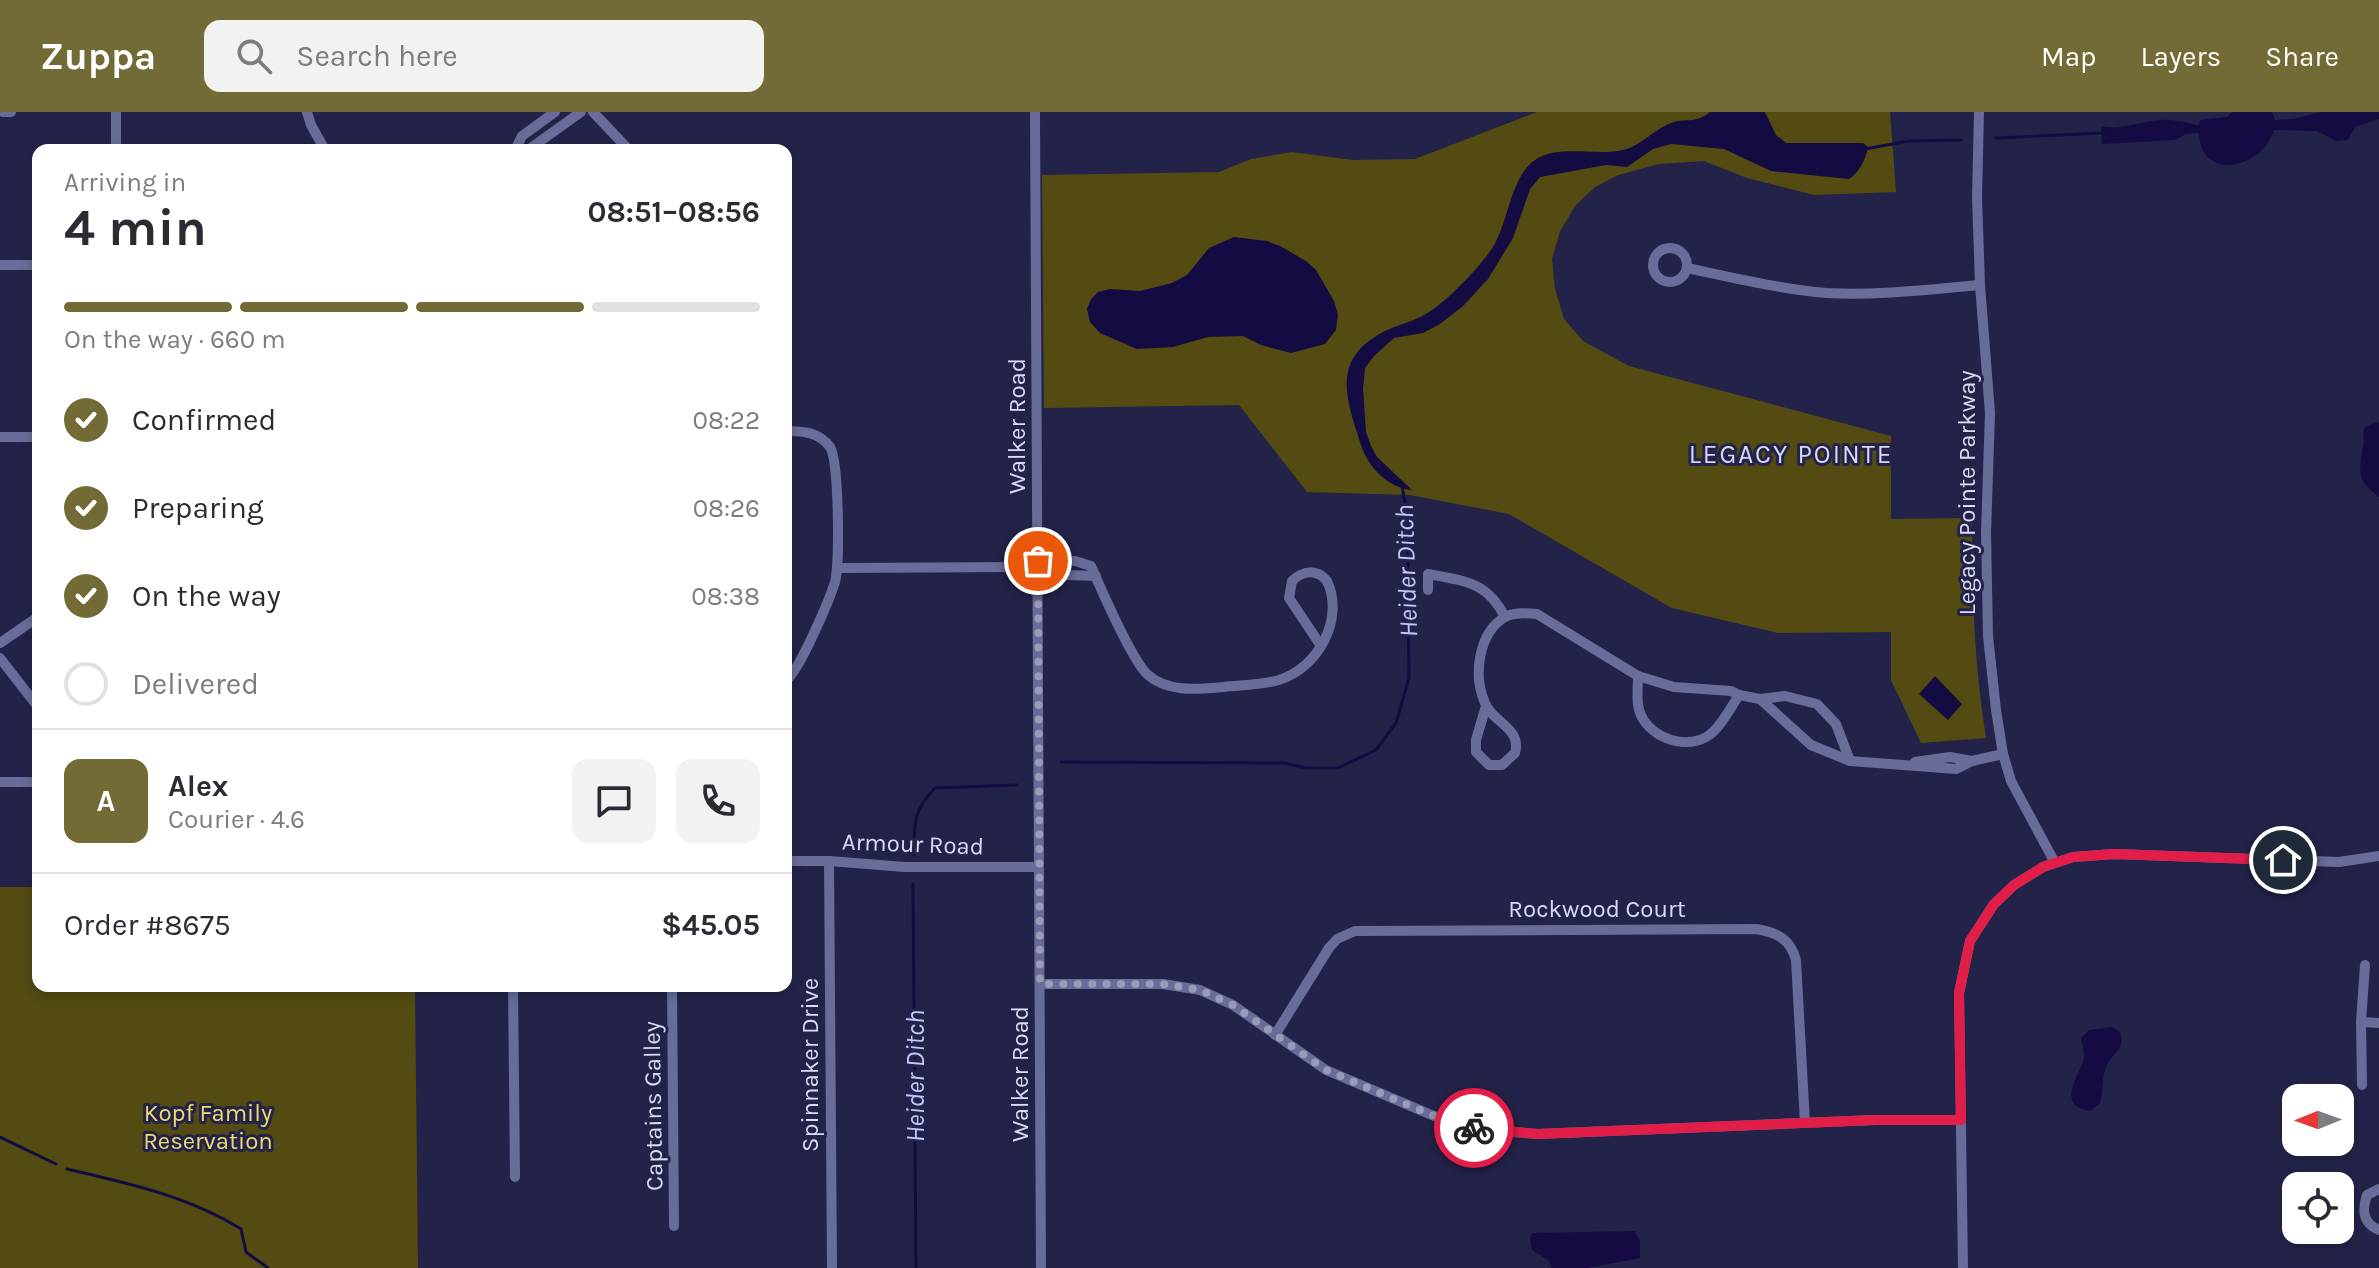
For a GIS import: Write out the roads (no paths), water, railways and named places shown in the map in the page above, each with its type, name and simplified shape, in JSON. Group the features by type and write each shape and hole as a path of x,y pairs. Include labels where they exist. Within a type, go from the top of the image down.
{"street":[{"path":"3,112 11,112"},
{"path":"116,112 116,144"},
{"path":"307,112 322,144"},
{"path":"518,144 522,136 555,112"},
{"path":"536,144 581,112"},
{"path":"593,112 623,144"},
{"name":"Walker Road","path":"1035,112 1041,1268"},
{"name":"Legacy Pointe Parkway","path":"1979,112 1977,197 1980,285 1990,413 1986,533 1988,625 1996,710 2011,781 2054,861"},
{"path":"0,265 32,265"},
{"path":"1687,268 1779,287 1828,293 1980,285"},
{"path":"792,432 815,434 823,439 834,455 837,568 833,587 792,674"},
{"path":"0,437 32,437"},
{"path":"837,568 1038,568 1084,562 1091,566 1135,658 1146,673 1162,684 1179,689 1204,689 1282,679 1312,660 1321,646 1329,630 1332,597 1324,577 1307,572 1292,581 1289,598 1321,646"},
{"path":"1428,590 1428,574 1470,582 1488,592 1505,617"},
{"path":"1486,706 1476,740 1476,752 1489,765 1502,765 1515,753 1517,741 1511,730 1492,715 1480,691 1482,648 1490,631 1505,617 1537,614 1638,676 1674,687 1731,691 1760,699 1785,696 1817,704 1836,724 1850,761"},
{"path":"0,643 32,621"},
{"path":"0,658 32,699"},
{"path":"1638,676 1637,702 1643,719 1663,738 1684,742 1705,738 1714,731 1739,695"},
{"path":"1760,699 1811,745 1850,761 1906,764 1950,757 1972,761 2003,754"},
{"path":"0,782 32,782"},
{"path":"1963,1268 1959,993 1970,941 1994,904 2014,885 2054,861 2114,854 2339,862 2379,856"},
{"name":"Armour Road","path":"792,861 905,867 1039,867"},
{"name":"Spinnaker Drive","path":"829,861 832,1268"},
{"name":"Rockwood Court","path":"1275,1035 1329,948 1337,939 1355,931 1757,929 1781,936 1788,942 1796,960 1805,1123"},
{"path":"2362,1085 2361,1022 2365,965"},
{"path":"1040,984 1163,984 1211,994 1233,1005 1326,1070 1434,1116 1486,1130 1538,1134 1961,1120"},
{"path":"513,992 515,1177"},
{"name":"Captains Galley","path":"672,992 674,1226"},
{"path":"2361,1022 2379,1023"},
{"path":"2379,1189 2367,1195 2363,1206 2369,1226 2379,1230"}],"waterway":[{"name":"Heider Ditch","path":"1996,138 2104,133"},
{"name":"Heider Ditch","path":"1865,149 1909,141 1961,140"},
{"name":"Heider Ditch","path":"1061,762 1285,763 1305,768 1338,768 1376,750 1396,723 1409,678 1407,513 1402,486"},
{"name":"Heider Ditch","path":"914,855 916,818 922,804 935,788 1017,785"},
{"name":"Heider Ditch","path":"913,884 916,1268"},
{"name":"Heider Ditch","path":"0,1137 56,1164"},
{"name":"Heider Ditch","path":"67,1169 157,1192 221,1218 241,1229 246,1252 268,1268"}],"district":[{"name":"LEGACY POINTE","path":"1791,454"}],"park label":[{"name":"Kopf Family Reservation","path":"208,1127"}]}
